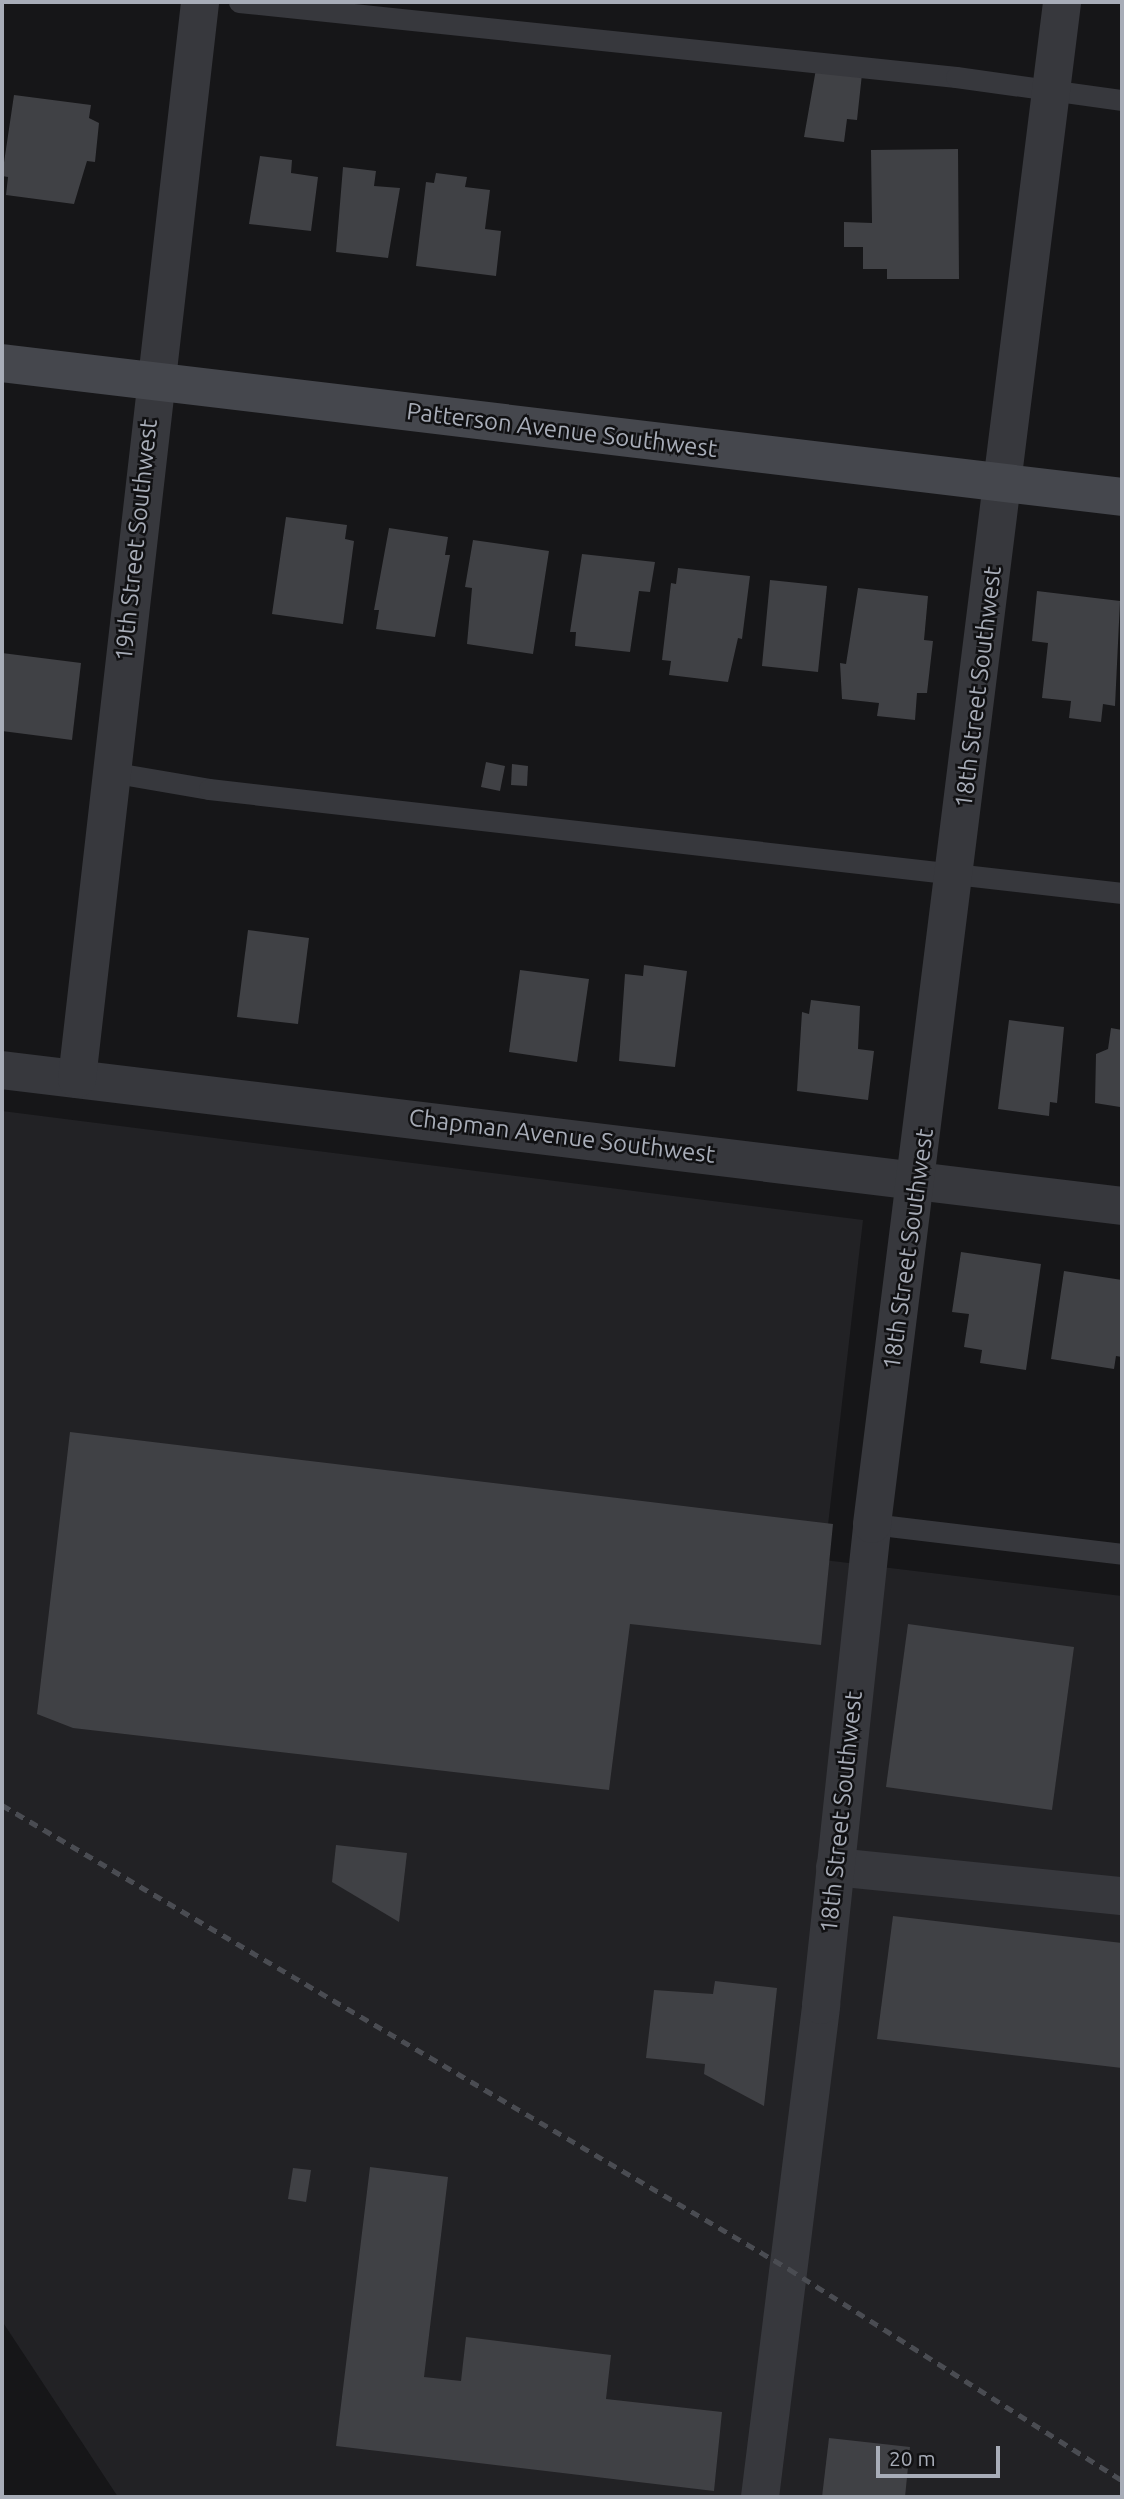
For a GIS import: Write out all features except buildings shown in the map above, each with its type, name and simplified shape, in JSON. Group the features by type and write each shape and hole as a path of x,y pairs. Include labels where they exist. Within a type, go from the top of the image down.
{"main road":[{"name":"Patterson Avenue Southwest","path":"2,363 1122,497"}],"street":[{"name":"19th Street Southwest","path":"77,1079 154,381 200,2"},
{"name":"18th Street Southwest","path":"760,2497 835,1867 872,1524 956,873 1062,2"},
{"name":"Chapman Avenue Southwest","path":"2,1070 1122,1206"},
{"path":"835,1867 1122,1896"}],"lane":[{"path":"239,2 1122,100"},
{"path":"110,772 209,789 1122,893"},
{"path":"872,1524 1122,1554"}],"shaded area":[{"path":"2,1111 863,1220 824,1560 1122,1596 1122,2497 118,2497 2,2321"}],"railway":[{"path":"2,1805 789,2269 1122,2480"}]}
